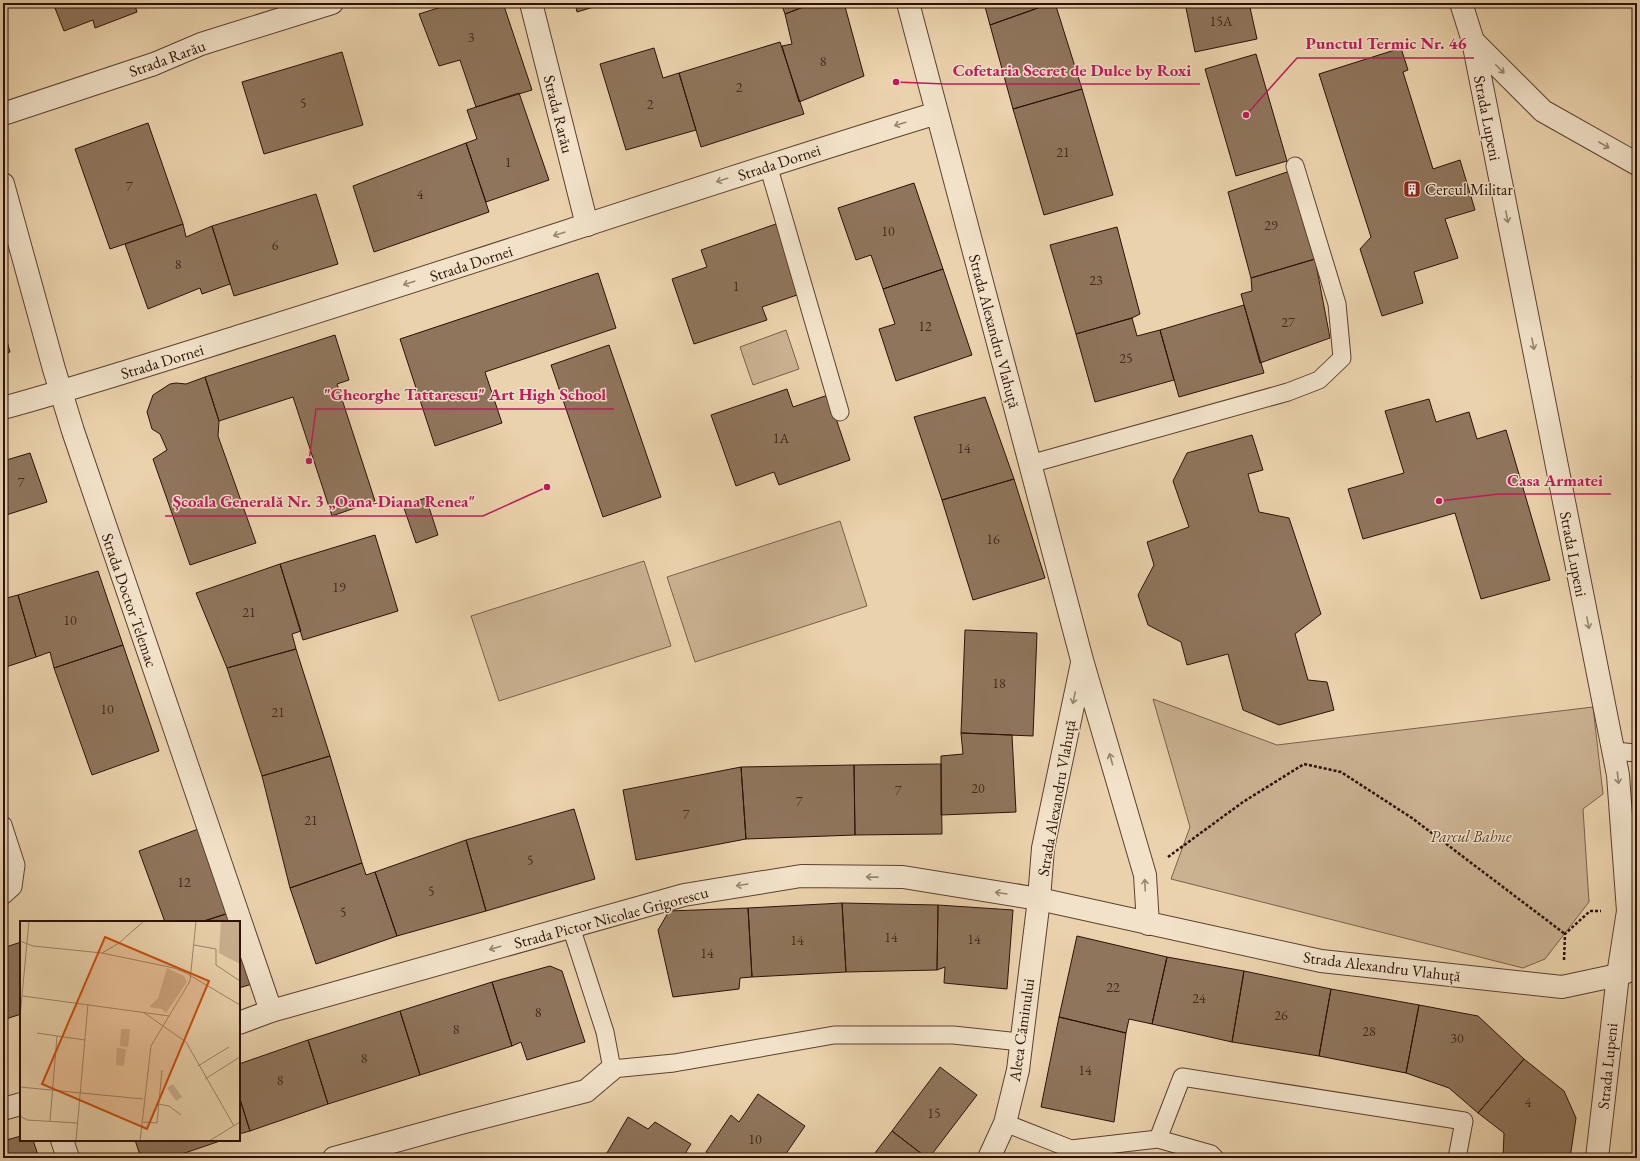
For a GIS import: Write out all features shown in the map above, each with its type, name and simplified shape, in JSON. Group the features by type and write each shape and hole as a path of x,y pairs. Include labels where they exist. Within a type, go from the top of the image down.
{"street":[{"name":"Strada Rarău","path":"3,114 154,64 201,44 332,3"},
{"name":"Strada Rarău","path":"531,3 587,225"},
{"name":"Strada Alexandru Vlahuță","path":"908,3 1082,660 1145,875 1148,924"},
{"name":"Strada Lupeni","path":"1461,3 1473,41 1618,775 1628,911 1627,971 1597,1158"},
{"path":"1473,41 1543,111 1637,164"},
{"name":"Strada Dornei","path":"3,408 61,392 359,299 768,165 937,113"},
{"name":"Strada Doctor Telemac","path":"3,184 61,392 271,1011"},
{"name":"Strada Alexandru Vlahuță","path":"1082,660 1043,848 1039,899 1148,924 1321,960 1368,966 1562,987 1627,971"},
{"name":"Strada Pictor Nicolae Grigorescu","path":"240,1023 271,1011 684,894 801,876 903,877 1039,899"},
{"name":"Aleea Căminului","path":"989,1158 1005,1123 1018,1070 1039,899"},
{"path":"334,1158 586,1091 612,1069"},
{"path":"3,1109 20,1104"},
{"path":"62,1141 68,1158"}],"lane":[{"path":"768,165 840,412"},
{"path":"1030,464 1288,392 1319,380 1342,358 1337,304 1295,166"},
{"path":"1613,751 1637,753"},
{"path":"3,825 16,865 13,887 3,896"},
{"path":"571,927 605,1032 612,1069 674,1063 834,1035 953,1035 1021,1042"},
{"path":"1158,1140 1182,1077 1464,1121 1457,1158"},
{"path":"1005,1123 1071,1149 1158,1140 1211,1154 1215,1158"}],"path":[{"path":"1145,875 1243,802 1304,764 1340,772 1412,818 1565,934 1590,911"}],"green space":[{"path":"786,330 799,369 753,385 740,347"},
{"path":"840,521 867,606 695,662 667,577"},
{"path":"644,561 671,646 499,701 471,616"},
{"name":"Parcul Bahne","path":"1153,699 1277,745 1593,707 1603,794 1583,809 1589,902 1545,959 1523,968 1171,879 1190,827"}],"building":[{"path":"53,3 134,3 137,12 95,28 93,20 64,31"},
{"path":"454,3 503,3 532,90 476,107 460,60 439,66 419,14"},
{"path":"575,3 607,3 577,12"},
{"path":"781,3 814,3 785,14"},
{"path":"814,3 844,3 864,76 799,102 782,46 792,44 785,14"},
{"path":"984,3 1052,3 990,25"},
{"path":"1055,3 1082,89 1013,109 990,25"},
{"path":"1185,3 1249,3 1257,39 1195,52"},
{"path":"780,42 804,114 701,147 679,73"},
{"path":"654,48 663,78 679,73 696,130 626,150 600,64"},
{"name":"Cercul Militar","path":"1401,48 1408,70 1403,72 1433,169 1460,160 1475,210 1445,219 1458,258 1414,272 1423,303 1382,316 1360,249 1371,237 1319,74"},
{"path":"342,52 363,125 264,154 242,82"},
{"path":"1256,54 1287,161 1236,176 1205,69"},
{"path":"1082,89 1113,195 1044,215 1013,109"},
{"path":"519,93 549,180 486,202 466,143 477,139 467,110"},
{"path":"148,123 183,224 110,249 75,149"},
{"path":"466,143 489,212 374,252 353,186"},
{"path":"1290,171 1315,259 1251,278 1228,192"},
{"path":"914,183 943,269 883,289 871,255 856,260 838,208"},
{"path":"316,194 338,264 234,296 212,226"},
{"path":"183,224 186,237 212,226 230,284 202,294 200,288 148,309 125,244"},
{"path":"776,224 800,294 762,307 767,320 694,344 672,279 707,267 701,250"},
{"path":"1117,227 1140,314 1132,318 1076,334 1050,245"},
{"path":"1315,259 1330,338 1260,363 1241,294 1252,291 1251,278"},
{"path":"943,269 972,355 896,381 879,329 895,324 883,289"},
{"path":"598,273 616,328 485,372 502,423 435,446 400,339"},
{"path":"1244,305 1264,373 1179,397 1160,330"},
{"path":"1132,318 1137,336 1160,330 1174,380 1095,402 1076,334"},
{"path":"3,327 10,352 3,354"},
{"path":"335,335 349,380 337,384 375,501 332,516 293,397 219,421 205,377"},
{"path":"609,345 661,497 603,517 551,365"},
{"path":"1637,375 1637,393 1632,376"},
{"path":"205,377 219,421 218,436 256,543 190,565 153,459 167,450 160,434 152,429 147,412 153,395 170,384 186,384"},
{"path":"787,389 793,407 828,395 850,460 779,485 774,472 736,486 711,415"},
{"path":"985,397 1014,479 942,500 914,417"},
{"path":"1429,399 1436,422 1469,412 1477,439 1506,430 1550,580 1481,599 1455,513 1363,539 1348,489 1404,473 1385,411"},
{"path":"1252,435 1263,470 1248,474 1259,512 1289,518 1321,614 1295,634 1308,680 1327,682 1334,710 1279,725 1243,710 1228,654 1187,665 1181,642 1148,625 1138,595 1154,565 1147,542 1189,527 1173,481 1187,453"},
{"path":"30,453 47,502 3,516 3,461"},
{"path":"1014,479 1045,578 973,600 942,500"},
{"path":"426,498 438,535 416,543 403,505"},
{"path":"375,535 398,611 303,640 280,564"},
{"path":"280,564 301,631 292,634 296,649 227,668 196,593"},
{"path":"98,571 123,645 54,668 50,652 36,657 18,595"},
{"path":"18,595 36,657 3,668 3,599"},
{"path":"965,630 1037,633 1033,736 961,733"},
{"path":"123,645 159,751 92,775 54,668"},
{"path":"296,649 330,756 262,776 227,668"},
{"path":"961,733 1012,735 1016,812 941,815 941,756 963,754"},
{"path":"330,756 362,863 290,888 262,776"},
{"path":"941,764 942,834 855,835 854,765"},
{"path":"854,765 855,835 746,839 741,767"},
{"path":"741,767 746,839 636,860 623,790"},
{"path":"574,809 595,879 486,911 466,840"},
{"path":"201,828 229,913 204,921 165,921 139,851"},
{"path":"466,840 486,911 397,936 375,872"},
{"path":"362,863 366,875 375,872 397,936 316,964 290,888"},
{"path":"842,903 938,905 937,970 846,972"},
{"path":"842,903 846,972 752,977 748,908"},
{"path":"938,905 1013,910 1007,989 944,983 945,967 937,970"},
{"path":"748,908 752,977 740,978 739,989 673,997 658,930 669,911"},
{"path":"229,913 232,921 204,921"},
{"path":"1077,936 1167,957 1152,1024 1129,1019 1126,1033 1059,1017"},
{"path":"20,942 20,1014 3,1020 3,948"},
{"path":"240,947 252,984 240,988"},
{"path":"1167,957 1244,971 1232,1042 1152,1024"},
{"path":"550,966 562,971 585,1042 527,1060 521,1042 512,1046 492,982"},
{"path":"1244,971 1331,989 1319,1056 1232,1042"},
{"path":"492,982 512,1046 420,1075 400,1011"},
{"path":"1331,989 1419,1005 1406,1073 1319,1056"},
{"path":"1419,1005 1478,1016 1524,1059 1478,1113 1449,1088 1406,1073"},
{"path":"400,1011 420,1075 328,1104 308,1040"},
{"path":"1059,1017 1126,1033 1114,1122 1041,1107"},
{"path":"308,1040 328,1104 250,1131 240,1099 240,1064"},
{"path":"1524,1059 1564,1091 1576,1118 1570,1158 1503,1158 1504,1133 1478,1113"},
{"path":"940,1067 977,1095 929,1158 927,1158 892,1131"},
{"path":"758,1094 805,1126 783,1158 712,1158 713,1157 706,1152 731,1115 739,1122"},
{"path":"240,1099 250,1131 240,1134"},
{"path":"628,1117 648,1129 655,1122 691,1144 686,1152 691,1158 604,1158"},
{"path":"892,1131 927,1158 871,1158"},
{"path":"20,1136 20,1141 33,1141 39,1158 3,1158 3,1141"},
{"path":"135,1141 220,1141 170,1158 141,1158"}],"place":[{"name":"Cofetaria Secret de Dulce by Roxi","path":"896,82"},
{"name":"Punctul Termic Nr. 46","path":"1246,115"},
{"name":"Cercul Militar","path":"1412,189"},
{"name":"\"Gheorghe Tattarescu\" Art High School","path":"309,461"},
{"name":"Școala Generală Nr. 3 „Oana-Diana Renea\"","path":"547,487"},
{"name":"Casa Armatei","path":"1439,501"}]}
